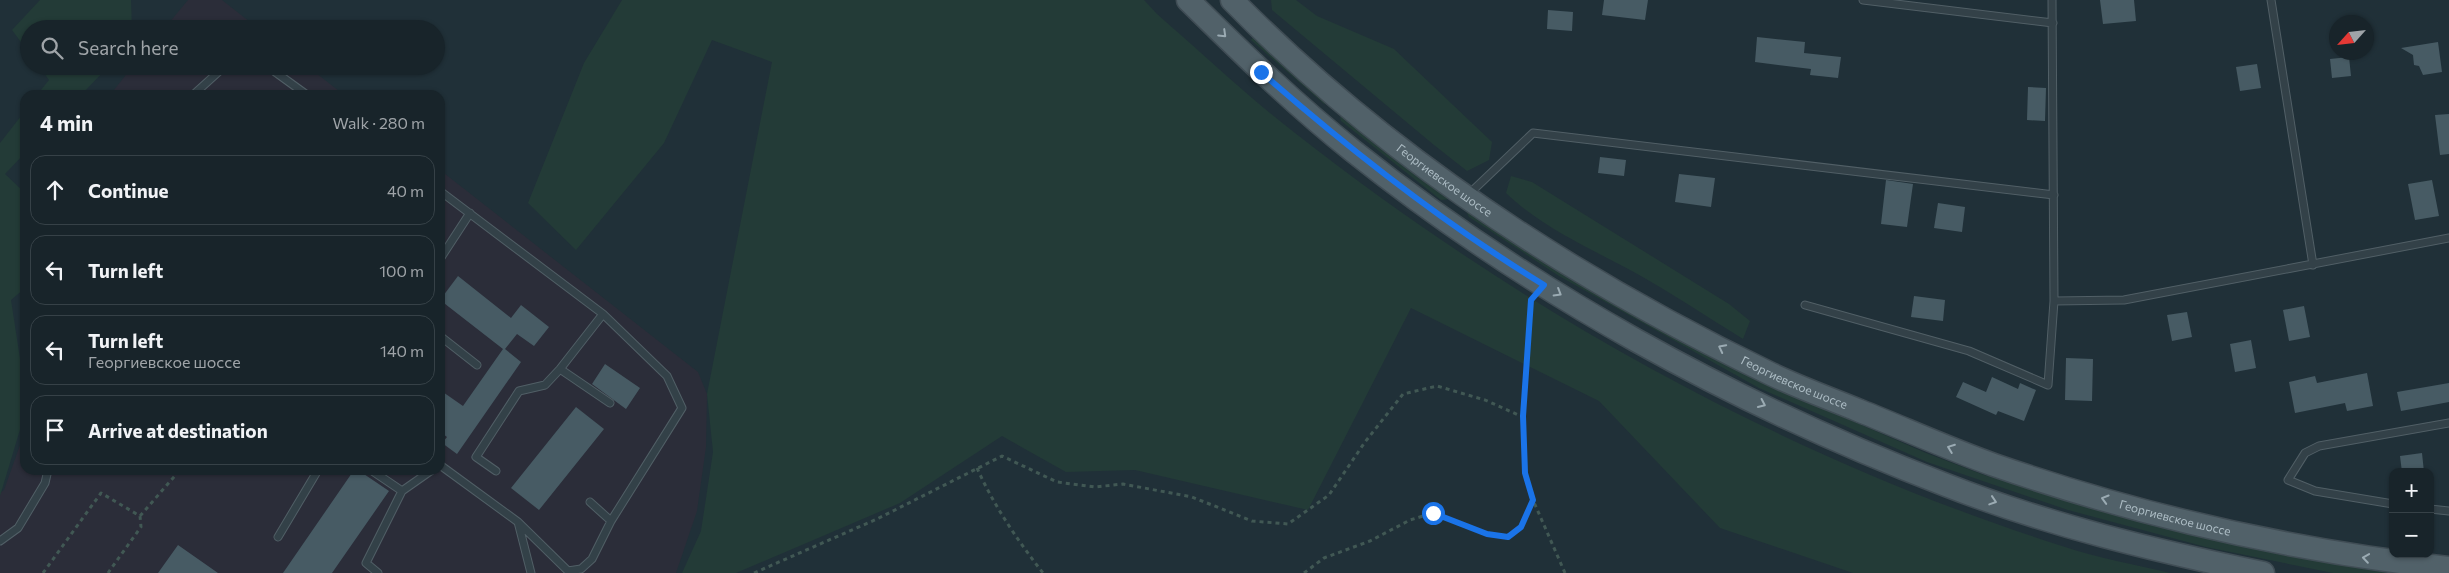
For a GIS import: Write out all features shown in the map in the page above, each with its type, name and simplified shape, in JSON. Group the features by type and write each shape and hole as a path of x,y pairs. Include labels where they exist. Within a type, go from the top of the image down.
{"main road":[{"path":"1188,0 1261,72 1350,149 1442,217 1544,285 1675,361 1752,400 1945,485 2117,539 2263,573"},
{"name":"Георгиевское шоссе","path":"1241,6 1356,115 1514,230 1583,273 1782,379 1976,458 2076,490 2256,539 2334,553 2449,568"}],"lane":[{"path":"1863,0 2053,24"},
{"path":"1805,305 1969,351 2048,385 2054,302 2052,0"},
{"path":"2271,0 2313,265"},
{"path":"199,90 215,75"},
{"path":"279,75 300,90"},
{"path":"1466,196 1533,133 2054,195"},
{"path":"445,195 602,314 667,376 682,408 611,521 592,559 581,570 568,571 518,522 445,469"},
{"path":"445,251 470,213"},
{"path":"2054,302 2124,300 2449,238"},
{"path":"496,471 476,457 519,391 544,385 560,369 602,314"},
{"path":"445,340 477,365"},
{"path":"560,369 610,403"},
{"path":"2389,503 2315,491 2288,480 2305,453 2319,446 2449,423"},
{"path":"0,541 18,528 45,483 47,475"},
{"path":"278,537 315,475"},
{"path":"378,475 402,491"},
{"path":"378,573 366,563 402,491 425,475"},
{"path":"590,502 611,521"},
{"path":"2434,509 2449,511"},
{"path":"518,522 531,573"}],"path":[{"path":"1544,285 1531,300 1523,416 1525,473 1533,500 1565,573"},
{"path":"754,573 877,518 1002,456 1057,482 1095,487 1123,484 1192,497 1252,521 1288,524 1329,495 1365,442 1403,394 1437,386 1485,400 1523,416"},
{"path":"977,468 985,487 1043,573"},
{"path":"108,573 141,527 140,516 176,475"},
{"path":"42,573 101,494 140,516"},
{"path":"1304,573 1324,558 1370,541 1410,520 1433,513 1487,534 1508,537 1521,527 1533,500"}],"shaded area":[{"path":"188,0 222,0 248,20 171,20"},
{"path":"126,75 318,75 338,90 114,90"},
{"path":"445,174 698,372 707,394 706,447 697,511 676,573 0,573 0,493 4,490 20,445 20,475 445,475"}],"green space":[{"path":"40,0 131,0 132,20 21,20"},
{"path":"622,0 1144,0 1225,75 1295,133 1383,199 1473,261 1565,319 1660,374 1758,424 1857,469 1959,510 2075,550 2170,573 1853,573 1720,528 1599,401 1411,308 1308,510 1135,470 1066,472 1002,436 900,503 736,573 682,573 701,531 713,452 707,394 772,62 712,40 664,143 576,250 528,203 584,63"},
{"path":"1271,0 1296,0 1317,16 1394,49 1492,142 1489,160 1467,171 1272,10"},
{"path":"20,21 20,41 12,30"},
{"path":"1256,34 1330,101 1324,104 1251,40"},
{"path":"45,75 100,75 86,90 41,90 49,80"},
{"path":"1345,116 1445,193 1450,199 1441,200 1341,121 1340,117"},
{"path":"20,117 20,158 5,174 20,188 20,292 11,300 20,358 20,430 0,496 0,143"},
{"path":"1511,176 1532,182 1729,304 1750,321 1743,339 1646,279 1550,227 1534,216 1506,193"},
{"path":"1466,211 1472,212 1763,382 1926,453 1984,475 2208,538 2277,554 2389,573 2333,573 2206,547 2068,510 1927,462 1759,388 1559,276 1469,217"}],"building":[{"path":"1604,0 1648,0 1645,20 1602,15"},
{"path":"2100,0 2134,0 2136,21 2103,24"},
{"path":"1548,10 1573,12 1572,31 1547,29"},
{"path":"1757,37 1805,42 1804,53 1841,57 1838,78 1810,75 1811,69 1755,62"},
{"path":"2438,42 2442,72 2423,75 2419,66 2414,65 2413,55 2401,48"},
{"path":"2330,60 2349,60 2351,76 2332,78"},
{"path":"2257,64 2261,88 2240,91 2236,67"},
{"path":"2028,87 2046,88 2045,121 2027,120"},
{"path":"2449,114 2449,154 2440,155 2435,115"},
{"path":"1600,157 1626,160 1624,176 1598,173"},
{"path":"1679,174 1715,178 1711,207 1675,202"},
{"path":"1886,180 1913,184 1907,227 1881,224"},
{"path":"2432,180 2439,216 2415,220 2408,184"},
{"path":"1938,203 1965,207 1962,232 1934,228"},
{"path":"458,276 511,318 521,305 549,327 534,346 517,334 505,349 521,362 457,454 445,445 447,437 445,436 445,393 463,406 503,349 445,304 445,293"},
{"path":"1914,296 1945,300 1943,321 1911,317"},
{"path":"2304,306 2310,337 2289,341 2283,310"},
{"path":"2187,312 2192,337 2172,341 2167,315"},
{"path":"2251,340 2256,368 2235,372 2230,344"},
{"path":"2066,358 2093,359 2092,401 2065,400"},
{"path":"605,364 640,388 626,409 592,384"},
{"path":"2367,373 2373,406 2347,411 2345,403 2295,413 2289,382 2315,376 2317,383"},
{"path":"1992,377 2018,389 2020,383 2036,390 2024,421 1998,411 1996,415 1956,397 1963,382 1986,392"},
{"path":"2449,383 2449,402 2401,411 2397,392"},
{"path":"576,407 604,429 539,510 511,488"},
{"path":"2422,453 2424,468 2402,468 2400,456"},
{"path":"351,475 365,475 389,491 332,573 283,573"},
{"path":"178,545 218,573 158,573"}],"route":[{"path":"1261,72 1350,149 1397,185 1544,285 1531,300 1523,416 1525,473 1533,500 1521,527 1508,537 1487,534 1433,513"}]}
